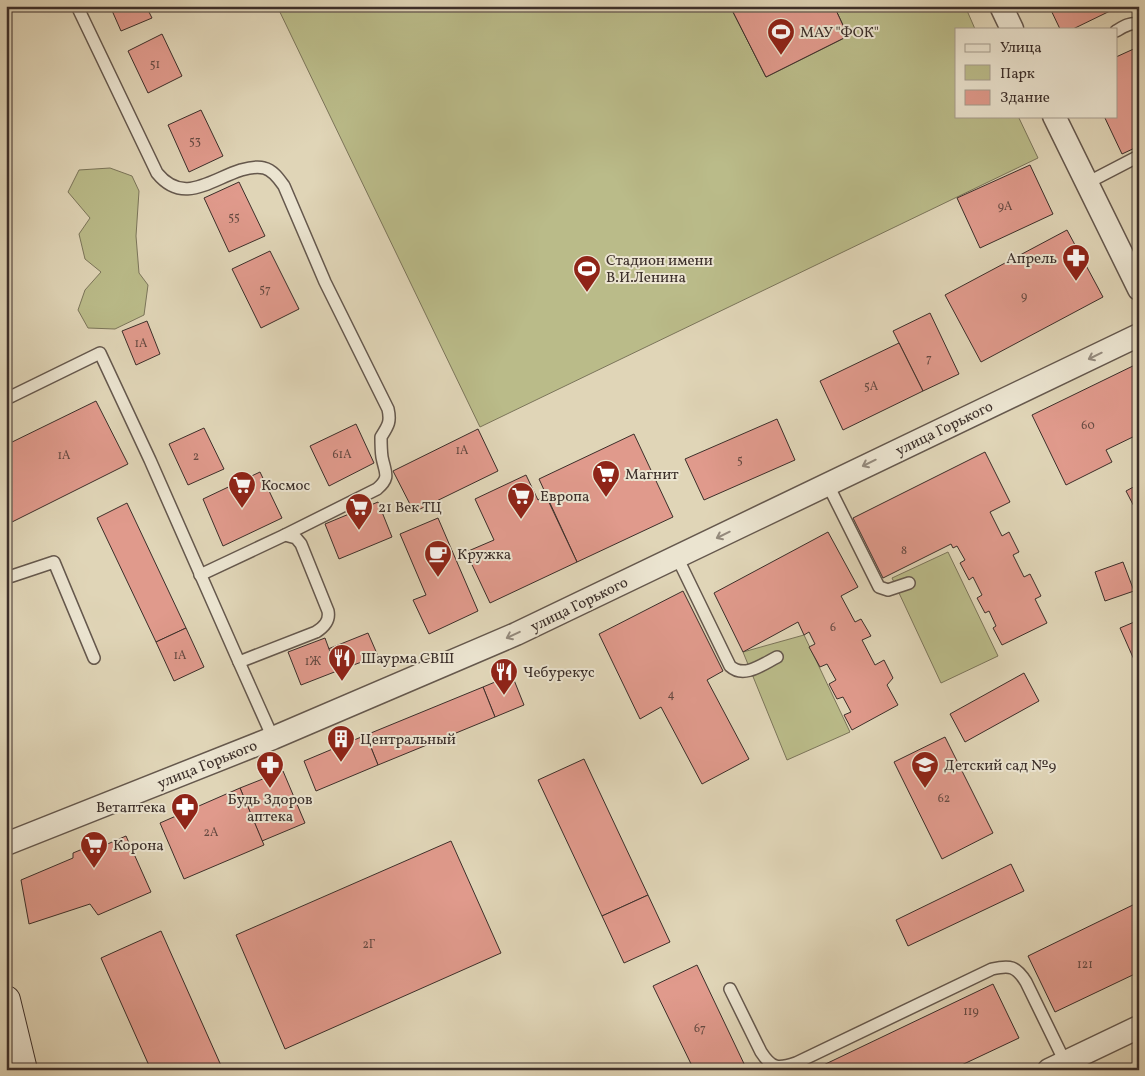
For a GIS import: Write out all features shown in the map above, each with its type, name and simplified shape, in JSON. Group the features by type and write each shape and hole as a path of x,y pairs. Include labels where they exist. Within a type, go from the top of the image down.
{"street":[{"path":"1001,6 1012,28"},
{"path":"1055,118 1139,289"},
{"name":"улица Горького","path":"6,844 273,738 483,649 1139,334"},
{"path":"6,1000 23,1070"},
{"path":"1057,1066 1139,1027"}],"lane":[{"path":"77,6 157,173 165,183 179,189 194,189 251,167 264,168 274,173 284,186 325,282 388,410 390,425 381,437 382,458 387,473 384,484 377,490 200,575"},
{"path":"1118,30 1127,25 1139,24"},
{"path":"1087,183 1139,156"},
{"path":"6,399 100,353 150,460 273,738"},
{"path":"827,483 879,587 888,590 909,583"},
{"path":"239,662 316,632 327,621 328,611 301,544 296,538 285,535"},
{"path":"677,557 730,666 734,670 744,672 778,657"},
{"path":"6,578 54,562 94,658"},
{"path":"730,988 764,1057 775,1067 784,1067 992,969 1004,966 1013,968 1020,973 1026,982 1057,1066"}],"green space":[{"name":"Стадион имени В.И.Ленина","path":"277,6 965,6 975,28 955,28 955,118 1019,118 1038,158 480,427"},
{"path":"110,168 132,176 139,191 136,236 139,273 148,285 144,315 115,329 88,328 78,310 85,290 101,272 85,259 79,234 90,218 68,192 79,170"},
{"path":"948,552 998,656 941,683 892,578"},
{"path":"804,635 850,732 787,760 743,652"}],"building":[{"path":"110,6 146,6 152,18 121,31"},
{"name":"МАУ \"ФОК\"","path":"730,6 834,6 848,36 766,77"},
{"name":"МАУ \"ФОК\"","path":"730,6 834,6 848,36 766,77"},
{"path":"1049,6 1108,6 1110,11 1075,28 1060,28"},
{"path":"162,34 182,76 148,93 128,51"},
{"path":"1138,47 1139,146 1122,154 1105,118 1118,118 1118,56"},
{"path":"201,110 223,156 189,172 168,125"},
{"path":"1030,165 1053,214 980,248 957,198"},
{"path":"239,182 265,236 229,252 204,198"},
{"path":"1067,230 1103,297 981,362 945,295"},
{"path":"270,251 299,309 261,328 232,269"},
{"path":"930,313 959,374 923,391 893,331"},
{"path":"147,321 160,354 136,365 122,331"},
{"path":"899,343 923,391 843,430 820,381"},
{"path":"1139,363 1139,434 1106,450 1112,462 1066,485 1032,415"},
{"path":"96,401 128,464 6,525 6,445"},
{"path":"777,419 795,460 704,500 685,459"},
{"path":"356,424 374,463 329,486 310,446"},
{"path":"204,428 224,469 188,485 169,444"},
{"path":"478,429 498,471 414,512 393,471"},
{"path":"634,434 673,517 577,562 539,479"},
{"path":"985,452 1010,502 990,512 1002,536 1009,532 1019,552 1013,555 1024,577 1030,574 1041,596 1035,599 1047,623 1002,645 993,628 996,626 989,611 985,613 977,598 982,595 973,577 969,580 960,563 965,560 957,546 953,548 951,544 883,578 853,518"},
{"name":"Космос","path":"260,472 282,518 223,546 203,499"},
{"name":"Европа","path":"526,475 538,500 546,496 577,562 490,603 466,552 494,540 475,499"},
{"path":"1139,484 1139,516 1126,491"},
{"name":"21 Век ТЦ","path":"378,502 392,537 339,559 325,524"},
{"path":"127,503 186,628 156,642 97,518"},
{"path":"438,518 478,611 429,634 413,600 426,595 400,534"},
{"path":"828,532 858,587 841,596 855,622 861,619 871,636 862,640 875,665 884,660 893,678 887,685 898,705 852,730 844,715 851,712 843,697 837,699 829,684 836,680 827,664 820,667 809,647 815,644 809,632 804,635 798,622 743,652 714,593"},
{"path":"1123,562 1134,591 1105,601 1095,572"},
{"path":"683,591 723,671 707,680 749,759 702,784 661,707 640,719 599,634"},
{"path":"1139,620 1139,671 1120,628"},
{"path":"186,628 204,667 174,681 156,642"},
{"path":"368,633 378,656 337,671 328,649"},
{"path":"325,638 337,671 301,685 288,652"},
{"path":"1024,673 1039,701 965,742 950,714"},
{"path":"512,675 524,705 495,717 483,687"},
{"path":"483,687 495,717 378,765 366,735"},
{"name":"Центральный","path":"366,735 378,765 316,791 304,761"},
{"path":"945,737 993,833 942,859 894,762"},
{"path":"584,759 648,895 602,916 538,780"},
{"path":"283,771 305,823 262,841 240,788"},
{"path":"240,788 264,845 184,879 160,823"},
{"name":"Корона","path":"126,836 151,892 98,915 90,904 29,924 21,880 73,858 73,853 85,848 89,852"},
{"path":"451,841 501,953 285,1049 236,935"},
{"path":"1011,864 1024,891 908,946 896,920"},
{"path":"648,895 670,942 624,963 602,916"},
{"path":"1139,902 1139,972 1055,1012 1028,956"},
{"path":"161,931 223,1070 151,1070 101,958"},
{"path":"697,965 747,1070 694,1070 653,986"},
{"path":"993,984 1019,1038 951,1070 813,1070"}],"place":[{"name":"МАУ \"ФОК\"","path":"781,56"},
{"name":"Апрель","path":"1076,282"},
{"name":"Стадион имени В.И.Ленина","path":"587,293"},
{"name":"Магнит","path":"606,498"},
{"name":"Космос","path":"242,509"},
{"name":"Европа","path":"521,520"},
{"name":"21 Век ТЦ","path":"359,531"},
{"name":"Кружка","path":"438,578"},
{"name":"Шаурма СВШ","path":"342,682"},
{"name":"Чебурекус","path":"504,696"},
{"name":"Центральный","path":"341,763"},
{"name":"Будь Здоров аптека","path":"270,789"},
{"name":"Детский сад №9","path":"925,789"},
{"name":"Ветаптека","path":"185,831"},
{"name":"Корона","path":"94,869"}]}
